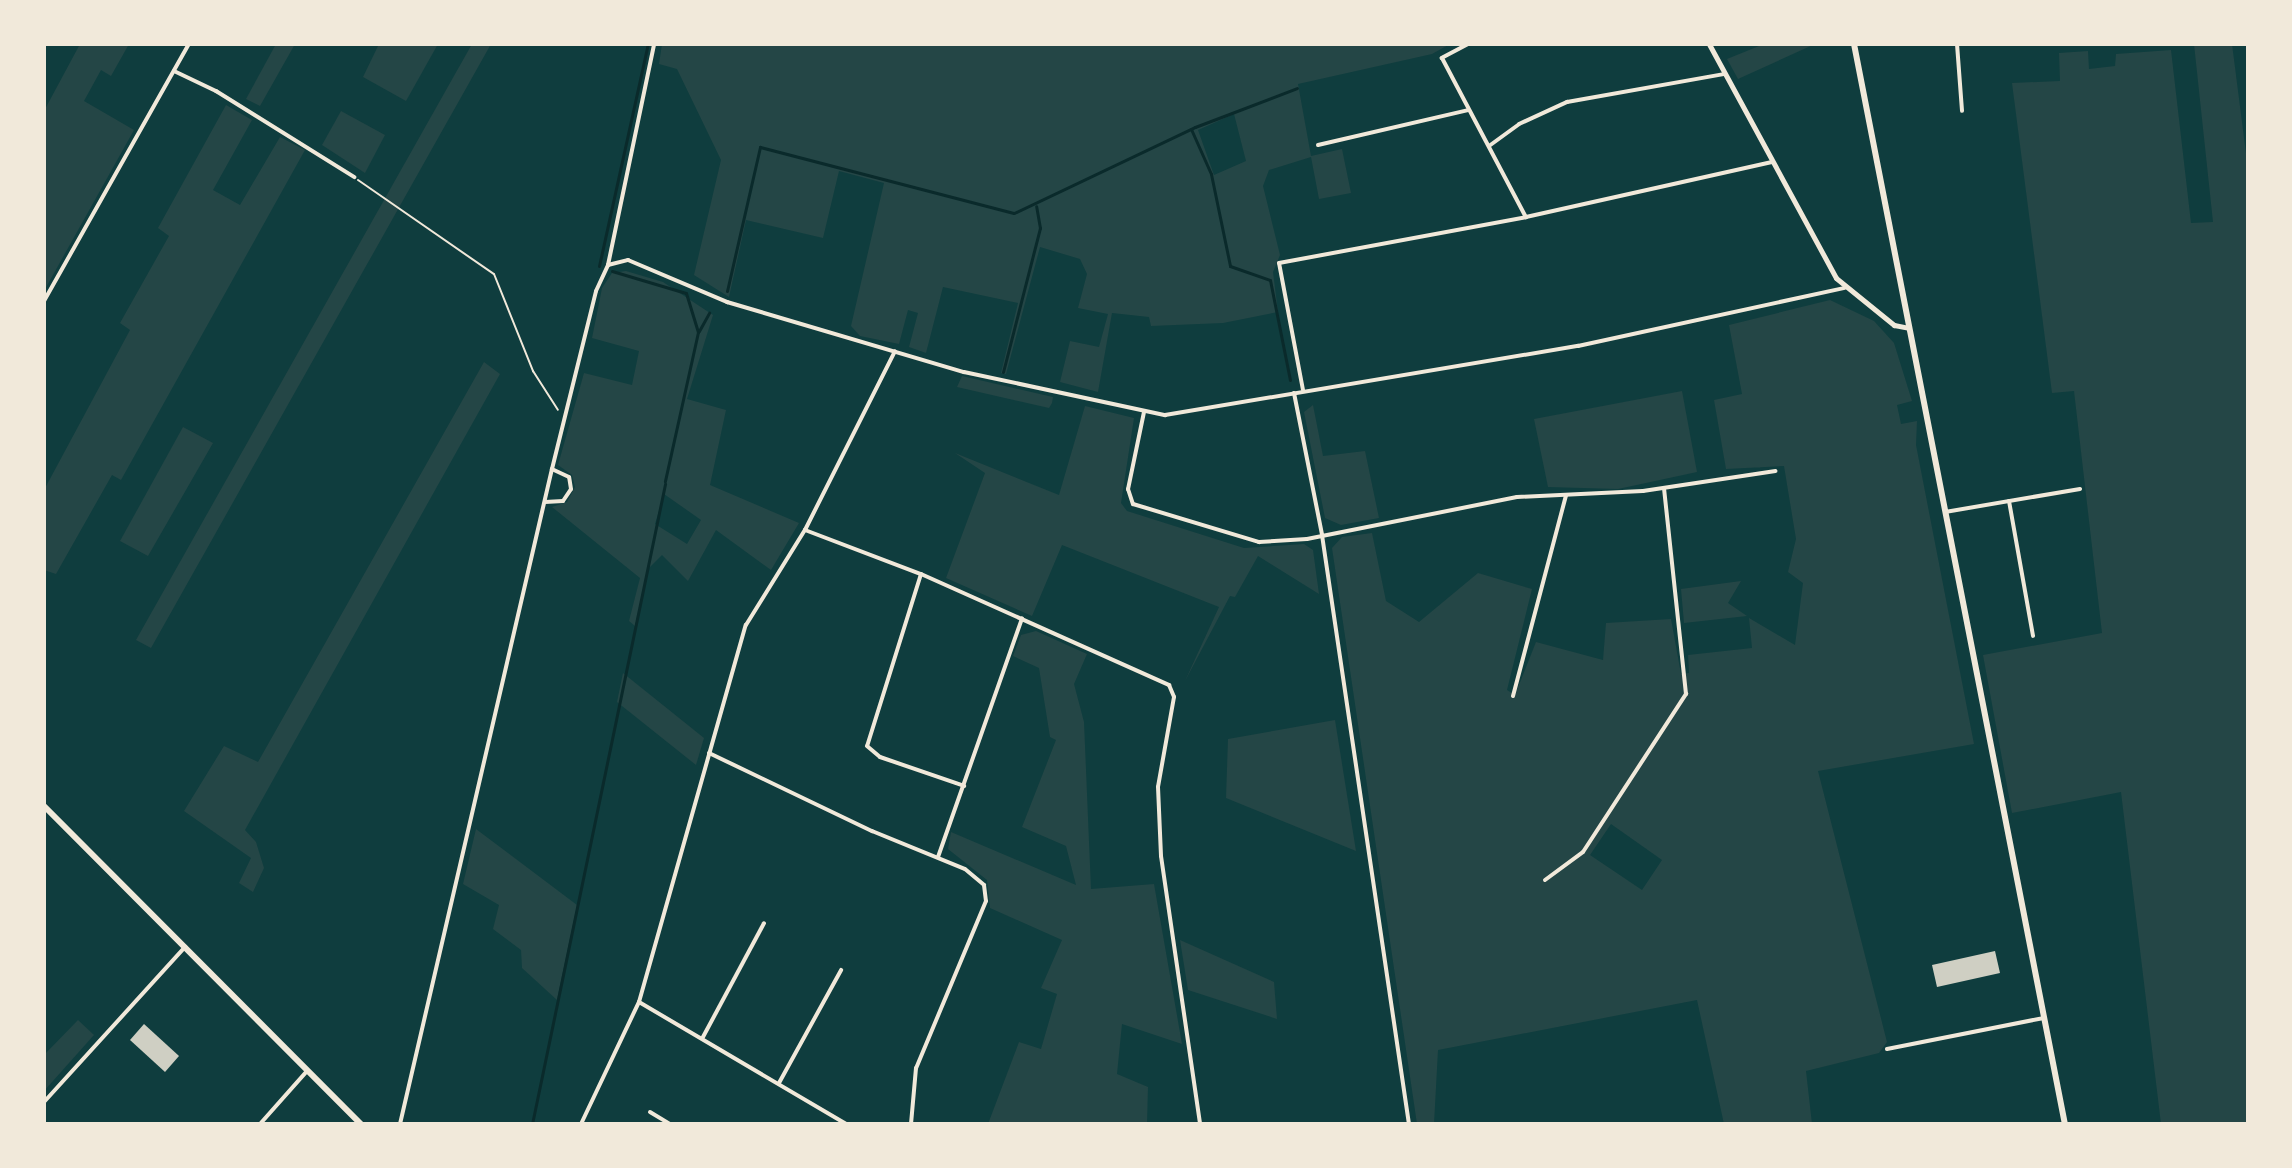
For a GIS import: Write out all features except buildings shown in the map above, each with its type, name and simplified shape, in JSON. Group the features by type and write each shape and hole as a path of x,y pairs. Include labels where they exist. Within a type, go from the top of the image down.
{"main road":[{"path":"1854,44 2065,1124"},
{"path":"44,806 361,1124"}],"street":[{"path":"44,301 189,44"},
{"path":"400,1124 544,502 608,265 654,44"},
{"path":"1468,44 1442,58 1526,217"},
{"path":"1709,44 1772,162 1845,288 1894,325 1909,328"},
{"path":"1957,44 1962,111"},
{"path":"174,71 216,91 354,177"},
{"path":"1489,146 1519,124 1567,102 1724,74"},
{"path":"1318,145 1468,110"},
{"path":"1303,391 1279,263 1526,217 1772,162"},
{"path":"608,265 628,260 727,302 895,351 1144,412 1177,415 1578,346 1845,288"},
{"path":"581,1124 639,1002 746,625 805,530 895,351"},
{"path":"1294,393 1322,535 1409,1124"},
{"path":"1144,412 1128,489 1139,508 1252,542 1322,535 1517,497 1664,489 1775,471"},
{"path":"544,502 563,501 571,489 569,477 552,469"},
{"path":"1545,880 1583,852 1686,694 1664,489"},
{"path":"1945,512 2080,489"},
{"path":"1513,696 1566,496"},
{"path":"2009,501 2033,636"},
{"path":"805,530 921,574 1153,675 1173,691 1160,756 1161,856 1200,1124"},
{"path":"921,574 867,746 880,757 964,786"},
{"path":"938,857 1022,618"},
{"path":"709,753 872,831 938,857 984,885 986,901 916,1068 911,1124"},
{"path":"703,1038 764,923"},
{"path":"44,1102 185,947"},
{"path":"779,1083 841,970"},
{"path":"639,1002 846,1124"},
{"path":"1887,1049 2044,1018"},
{"path":"260,1124 307,1071"},
{"path":"650,1112 670,1124"}],"path":[{"path":"354,177 494,274 533,371 551,404 565,416"}],"shaded area":[{"path":"80,44 129,44 111,76 101,70 84,101 134,130 44,291 44,111"},
{"path":"276,44 295,44 260,106 246,99"},
{"path":"379,44 438,44 406,101 363,77"},
{"path":"472,44 491,44 151,648 136,640"},
{"path":"662,44 1450,44 1432,54 1298,84 1311,156 1342,149 1351,193 1319,199 1311,157 1269,170 1263,186 1280,255 1273,272 1278,312 1223,323 1151,326 1149,317 1112,313 1098,392 1060,382 1070,341 1099,347 1108,314 1078,308 1087,274 1080,259 1040,247 1006,374 1001,373 1018,303 943,287 926,353 909,347 918,313 908,310 899,344 860,336 851,326 884,183 839,171 823,238 746,220 729,297 694,275 721,160 677,69 659,64","holes":["1234,114 1246,161 1214,175 1198,130"]},
{"path":"1764,44 1815,44 1738,79 1727,59"},
{"path":"2194,44 2232,44 2248,169 2248,1124 2161,1124 2121,792 2012,813 1983,655 2102,633 2074,391 2052,393 2012,83 2060,81 2059,53 2088,51 2089,69 2115,66 2116,54 2171,50 2191,223 2213,222"},
{"path":"226,105 252,120 213,190 240,205 280,137 305,150 121,480 112,475 56,574 44,570 44,490 130,330 120,323 169,236 158,228"},
{"path":"341,111 385,135 365,173 322,145"},
{"path":"626,271 663,282 713,315 687,399 726,410 710,485 799,523 771,570 716,530 688,581 662,555 648,569 635,626 629,621 640,578 552,507 567,502 575,487 572,475 558,465 584,373 632,385 639,351 592,338 602,288 612,273","holes":["664,494 701,520 687,544 655,524"]},
{"path":"1830,300 1874,321 1894,343 1912,401 1897,405 1901,424 1917,421 1916,445 1974,744 1818,771 1887,1042 1879,1053 1806,1071 1812,1124 1724,1124 1697,1000 1438,1050 1434,1124 1417,1124 1332,548 1342,537 1372,533 1386,601 1419,622 1478,573 1532,589 1507,690 1515,695 1536,642 1603,660 1606,623 1671,619 1681,674 1689,673 1688,655 1752,648 1749,618 1795,645 1803,583 1788,572 1796,539 1784,466 1726,469 1714,400 1742,394 1729,325","holes":["1611,824 1662,860 1642,890 1590,855"]},
{"path":"484,362 500,374 245,830 256,842 264,868 253,892 239,883 251,858 184,811 224,746 258,762"},
{"path":"962,376 1053,397 1052,403 1049,408 957,387"},
{"path":"1682,391 1697,472 1618,489 1548,487 1534,419"},
{"path":"1313,405 1323,456 1365,451 1379,518 1341,525 1325,518 1304,412"},
{"path":"1085,406 1134,418 1121,503 1127,511 1244,548 1304,544 1313,550 1319,594 1258,556 1235,597 1230,596 1185,681 1219,607 1062,545 1032,616 946,578 985,473 955,453 1059,495"},
{"path":"183,427 213,443 148,556 120,541"},
{"path":"1741,581 1728,603 1747,616 1684,623 1681,589"},
{"path":"1036,631 1087,654 1074,684 1084,722 1091,889 1154,884 1182,1044 1122,1024 1117,1074 1148,1087 1147,1124 988,1124 1019,1042 1041,1049 1057,994 1041,988 1062,940 990,908 987,880 948,849 951,832 1076,885 1066,846 1022,827 1056,740 1050,737 1039,668 1013,656 1021,635"},
{"path":"623,673 704,738 696,765 617,702"},
{"path":"1335,720 1356,851 1226,798 1228,739"},
{"path":"476,829 577,905 557,1000 522,968 521,950 493,929 499,905 463,884"},
{"path":"1180,940 1274,982 1277,1019 1188,990"},
{"path":"78,1020 94,1035 44,1091 44,1055"}],"waterway":[{"path":"599,266 648,44"},
{"path":"727,291 760,147 1014,213 1195,127 1297,88"},
{"path":"1191,129 1211,174 1230,266 1270,280 1290,380"},
{"path":"1003,372 1040,228 1036,206"},
{"path":"612,271 686,293 698,332 665,481"},
{"path":"699,331 709,313"},
{"path":"532,1124 665,484"}]}
